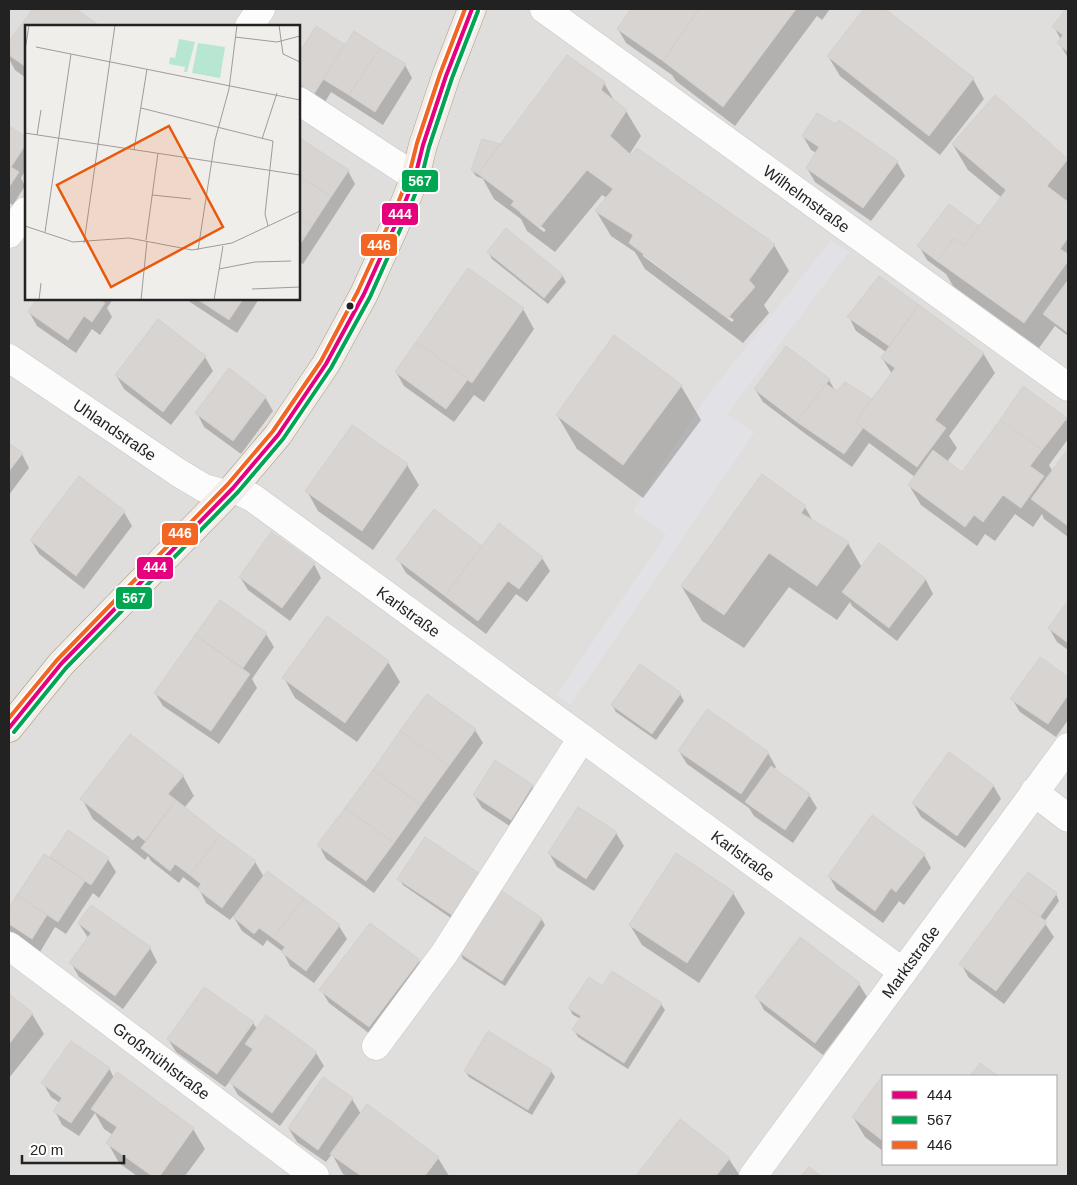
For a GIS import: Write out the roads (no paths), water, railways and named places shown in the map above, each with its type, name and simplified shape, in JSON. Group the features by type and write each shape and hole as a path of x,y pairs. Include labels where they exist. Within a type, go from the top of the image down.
{"main road":[{"path":"9,728 61,664 229,491 278,435 326,364 364,294 414,178 446,76 472,9"}],"street":[{"path":"251,25 261,9"},
{"name":"Wilhelmstraße","path":"544,9 1068,387"},
{"path":"300,102 414,178"},
{"path":"9,234 25,212"},
{"name":"Uhlandstraße","path":"9,358 179,473 204,488 229,491"},
{"name":"Karlstraße","path":"229,491 253,498 903,972"},
{"path":"376,1046 444,954 582,738"},
{"name":"Marktstraße","path":"752,1176 1068,746"},
{"path":"1034,792 1068,818"},
{"name":"Großmühlstraße","path":"9,946 315,1176"}]}
